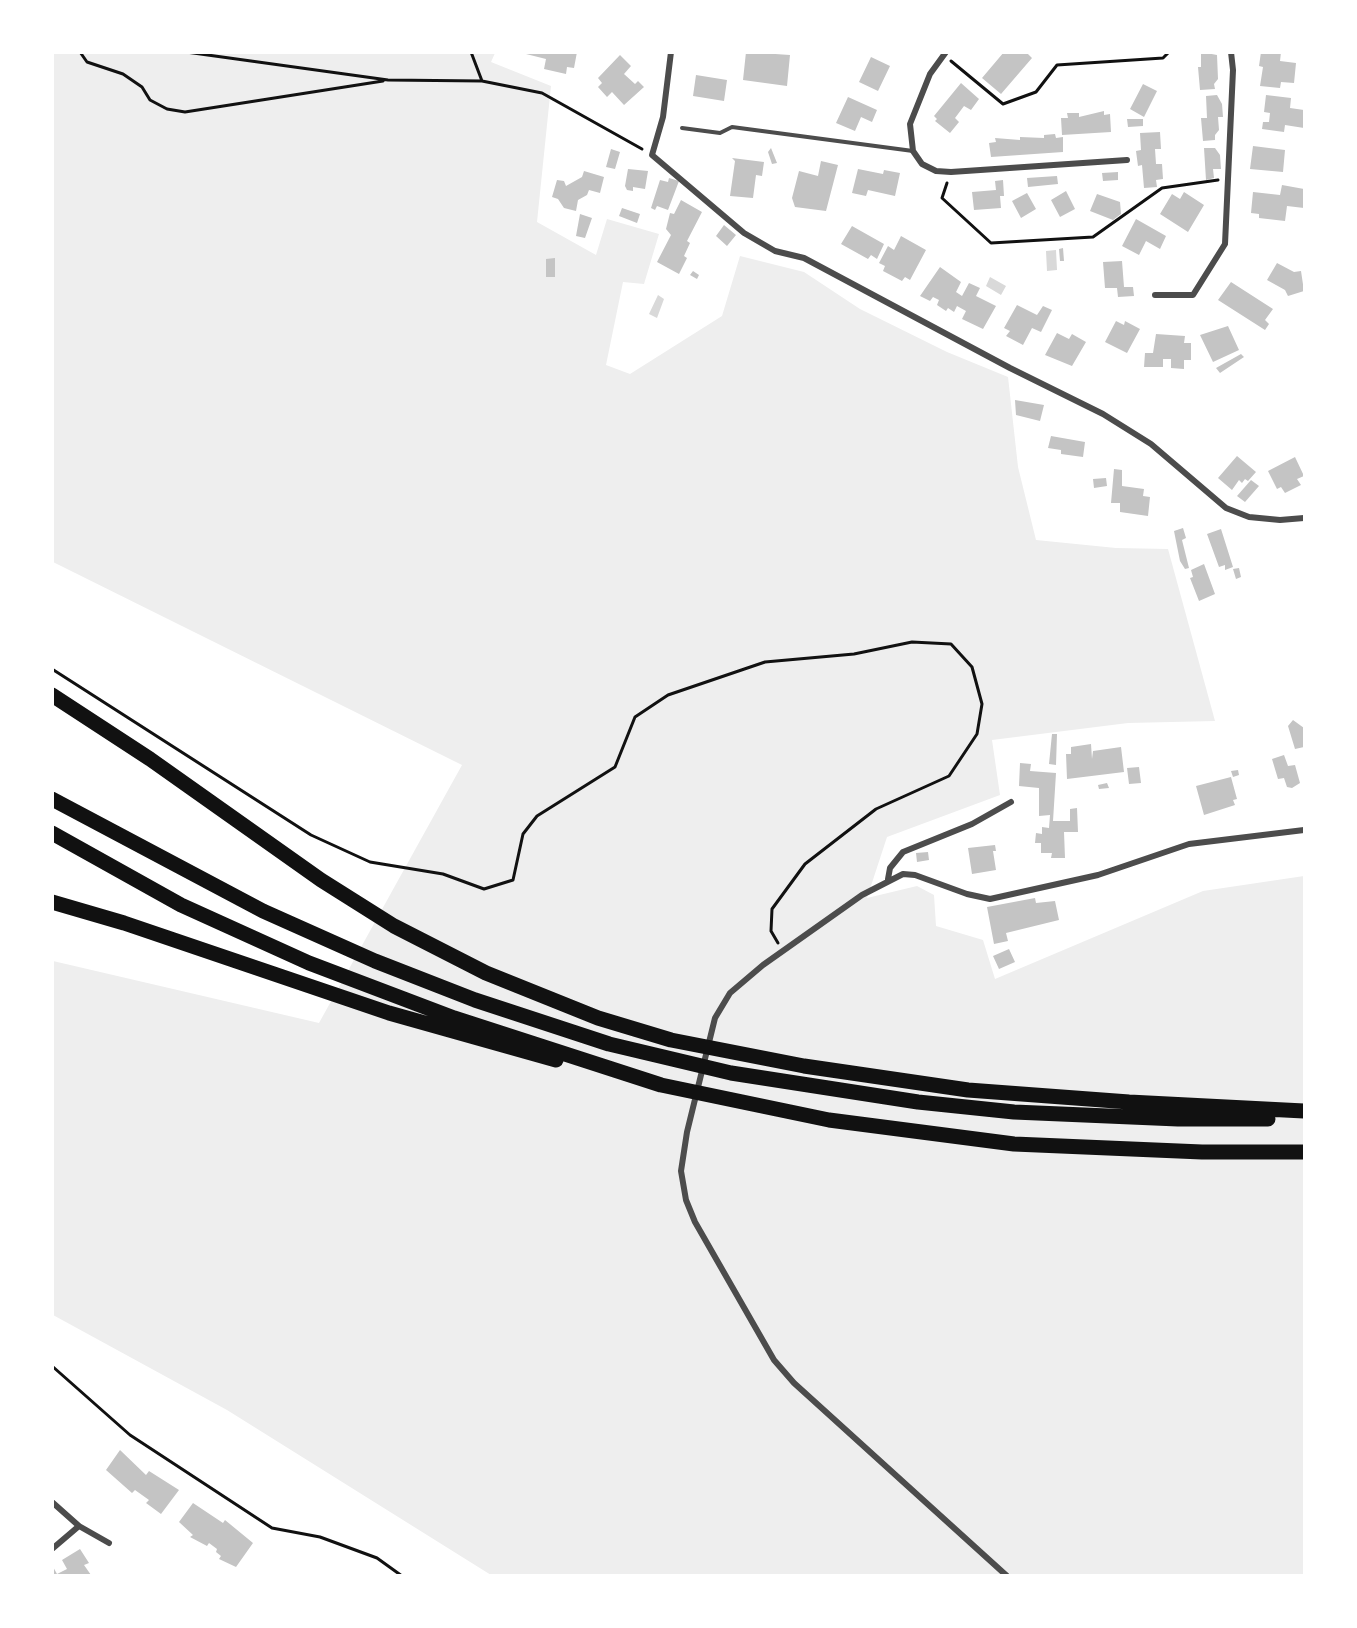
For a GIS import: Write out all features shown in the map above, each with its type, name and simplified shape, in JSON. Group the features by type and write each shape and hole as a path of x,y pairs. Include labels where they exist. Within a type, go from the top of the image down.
{"highway":[{"path":"52,695 140,752 321,879 394,926 486,973 598,1018 671,1040 793,1064 968,1090 1305,1112"},
{"path":"52,799 263,911 375,962 475,1000 609,1044 731,1073 918,1102 1014,1112 1178,1119 1305,1118"},
{"path":"52,833 181,904 329,971 454,1018 662,1085"},
{"path":"52,902 124,923 389,1013 474,1039 662,1085 829,1120 1014,1144 1202,1152 1305,1152"}],"street":[{"path":"671,52 663,117 652,155 754,239 775,251 804,258 1010,368 1103,414 1151,444 1226,508 1250,517 1280,520 1305,518"},
{"path":"1155,295 1193,295 1225,244 1233,70 1231,52"},
{"path":"945,54 930,74 909,124 913,151 922,164 936,171 951,172 1127,160"},
{"path":"888,879 890,868 903,852 972,824 1011,802"},
{"path":"1007,1575 794,1383 774,1360 689,1211 681,1171 687,1131 711,1029 723,1001 736,987 888,879 903,874 915,875 967,894 990,899 1098,874 1189,844 1305,830"},
{"path":"52,1502 79,1526 109,1543"},
{"path":"52,1549 79,1526"}],"lane":[{"path":"682,128 720,133 732,127 913,151"}],"path":[{"path":"80,52 87,62 123,74 142,87 150,100 167,109 185,112 388,80"},
{"path":"186,52 388,80 482,81 542,93 652,155"},
{"path":"471,52 482,81"},
{"path":"945,54 1003,104 1036,92 1057,65 1163,58 1169,52"},
{"path":"951,172 942,198 991,243 1093,237 1162,188 1229,178"},
{"path":"52,669 311,835 370,862 443,874 484,889 513,880 523,834 537,816 615,767 635,717 668,695 765,662 854,654 912,642 951,644 972,667 982,704 977,734 949,776 876,809 806,864 772,909 771,931 784,952"},
{"path":"52,1366 130,1436 272,1528 320,1537 377,1558 402,1575"}],"shaded area":[{"path":"52,53 495,53 491,62 551,86 537,222 596,255 607,219 659,234 644,284 623,282 606,365 630,374 722,316 740,256 804,272 860,309 947,352 1008,377 1018,467 1036,540 1116,548 1168,549 1215,721 1128,723 992,740 1000,795 887,837 867,898 917,886 934,895 936,926 983,940 995,979 1203,891 1304,876 1304,1575 491,1575 227,1410 53,1315 53,961 319,1023 462,765 53,562"},
{"path":"1056,250 1057,270 1047,271 1046,251"},
{"path":"990,277 1006,286 1001,295 986,286"},
{"path":"658,295 664,299 657,318 649,314"}],"building":[{"path":"518,52 577,52 574,68 567,67 566,74 544,69 546,59"},
{"path":"746,52 790,55 787,86 743,80"},
{"path":"1004,52 1026,52 1032,58 1001,94 982,78"},
{"path":"1201,52 1217,55 1218,79 1214,84 1215,89 1200,90 1198,67 1201,67"},
{"path":"1261,52 1281,52 1280,61 1296,63 1294,83 1281,82 1280,88 1260,86 1263,67 1259,66"},
{"path":"620,55 631,66 624,74 635,84 638,81 644,87 624,105 612,92 607,97 598,87 602,83 598,78"},
{"path":"871,57 890,66 878,91 859,82"},
{"path":"696,75 727,80 724,101 693,96"},
{"path":"961,83 979,99 971,110 964,106 955,118 959,122 950,133 935,121 937,119 934,116"},
{"path":"1143,84 1157,91 1144,117 1130,109"},
{"path":"1217,95 1222,104 1223,117 1218,117 1219,130 1215,135 1215,140 1203,141 1201,118 1207,118 1206,96"},
{"path":"1266,95 1291,98 1290,108 1304,110 1304,128 1285,125 1284,132 1262,129 1263,122 1269,122 1270,113 1264,112"},
{"path":"848,97 877,110 872,122 861,117 855,131 836,123"},
{"path":"1104,111 1104,115 1110,114 1111,132 1062,135 1061,118 1068,118 1067,113 1079,113 1079,117"},
{"path":"1127,119 1143,119 1143,126 1128,127"},
{"path":"1160,132 1161,149 1155,149 1156,164 1162,164 1163,179 1156,180 1157,187 1144,188 1142,165 1138,166 1136,151 1141,150 1140,133"},
{"path":"1055,134 1056,138 1063,137 1063,152 991,157 989,143 996,142 995,138 1020,140 1020,137 1044,138 1044,135"},
{"path":"1253,146 1285,150 1283,172 1250,169"},
{"path":"771,148 777,163 772,164 768,152"},
{"path":"1204,148 1215,148 1220,155 1221,169 1213,169 1214,178 1206,180"},
{"path":"611,149 620,152 615,169 606,167"},
{"path":"732,158 764,162 762,176 756,175 753,198 730,196 735,161"},
{"path":"821,161 838,165 826,211 795,207 792,198 799,171 818,176"},
{"path":"628,169 648,171 645,189 633,187 633,191 627,190 625,186"},
{"path":"858,169 883,174 884,170 900,173 895,196 868,190 866,196 852,193"},
{"path":"584,171 604,177 600,193 589,190 587,195 578,200 576,211 564,208 558,199 552,197 557,180 564,181 566,186 582,177"},
{"path":"1118,172 1118,180 1103,181 1102,173"},
{"path":"1057,176 1058,184 1028,187 1027,178"},
{"path":"669,178 679,181 668,210 657,206 655,210 651,208 660,180 668,182"},
{"path":"1003,180 1004,196 1000,196 1001,208 974,210 972,192 996,190 995,181"},
{"path":"1282,185 1304,189 1304,208 1287,206 1285,221 1259,218 1259,214 1251,213 1253,192 1280,195"},
{"path":"1066,191 1075,209 1060,217 1051,200"},
{"path":"1184,192 1204,205 1188,232 1160,214 1172,194 1180,199"},
{"path":"1027,193 1036,209 1021,218 1012,201"},
{"path":"1097,194 1120,202 1121,214 1113,220 1090,211"},
{"path":"681,200 702,212 687,241 690,243 684,256 687,258 679,274 657,262 671,235 666,229 670,213 674,214"},
{"path":"622,208 640,214 637,223 619,216"},
{"path":"580,214 592,218 585,238 576,236"},
{"path":"1136,219 1166,236 1160,249 1146,241 1139,255 1122,246"},
{"path":"724,225 736,235 727,246 716,236"},
{"path":"852,226 884,244 877,259 871,255 868,259 841,244"},
{"path":"901,236 926,250 910,280 905,277 902,281 883,271 885,266 879,263 888,246 894,250"},
{"path":"1063,248 1064,261 1060,261 1059,249"},
{"path":"555,258 555,277 546,277 546,259"},
{"path":"1122,261 1124,287 1133,287 1134,296 1118,297 1117,288 1105,288 1103,262"},
{"path":"1277,263 1294,272 1301,271 1304,291 1288,296 1285,290 1267,280"},
{"path":"940,267 961,282 956,292 962,296 969,283 980,288 976,296 996,306 983,329 962,319 966,311 957,306 954,312 948,308 946,311 937,305 939,300 933,297 930,301 920,296"},
{"path":"693,271 699,275 697,279 690,275"},
{"path":"1231,282 1273,309 1265,320 1269,324 1265,330 1218,300"},
{"path":"1017,305 1037,315 1043,306 1052,310 1041,332 1032,328 1023,345 1006,336 1010,331 1004,328"},
{"path":"1116,321 1124,325 1125,321 1140,329 1127,353 1105,342"},
{"path":"1228,326 1239,350 1213,362 1200,335"},
{"path":"1057,333 1069,339 1072,334 1086,342 1072,366 1045,355"},
{"path":"1156,334 1185,336 1184,343 1191,343 1191,360 1184,360 1184,369 1171,368 1171,359 1163,359 1163,367 1144,367 1145,353 1153,353"},
{"path":"1241,354 1244,357 1220,373 1216,368"},
{"path":"1015,400 1044,405 1040,421 1016,415"},
{"path":"1051,436 1085,442 1083,457 1061,454 1061,450 1048,448"},
{"path":"1237,456 1256,472 1248,481 1245,479 1242,483 1239,480 1232,490 1218,478"},
{"path":"1295,457 1304,476 1297,479 1301,485 1285,493 1281,487 1277,489 1268,471"},
{"path":"1114,469 1122,470 1122,486 1144,489 1143,496 1150,497 1148,516 1120,512 1120,503 1111,503"},
{"path":"1106,478 1107,486 1094,488 1093,479"},
{"path":"1251,480 1259,486 1245,502 1237,496"},
{"path":"1183,528 1186,538 1182,540 1189,568 1185,569 1180,561 1174,531"},
{"path":"1221,529 1233,567 1225,570 1225,565 1219,567 1207,534"},
{"path":"1204,564 1215,594 1199,601 1190,578 1193,577 1191,570"},
{"path":"1239,568 1241,577 1236,579 1233,569"},
{"path":"1293,720 1304,728 1304,747 1295,749 1288,726"},
{"path":"1052,734 1057,734 1056,765 1049,764"},
{"path":"1091,744 1092,759 1093,751 1121,747 1124,772 1067,779 1066,754 1071,754 1071,747"},
{"path":"1284,755 1288,766 1295,765 1300,783 1292,788 1287,787 1284,778 1278,779 1272,759"},
{"path":"1020,763 1031,764 1030,771 1056,773 1053,821 1070,821 1070,809 1077,808 1078,832 1064,832 1065,858 1051,858 1052,853 1041,853 1041,843 1035,843 1036,833 1042,834 1042,827 1049,828 1050,815 1039,816 1039,788 1019,786"},
{"path":"1139,767 1141,783 1129,784 1127,768"},
{"path":"1238,770 1239,775 1233,777 1231,771"},
{"path":"1231,777 1237,799 1233,800 1235,805 1204,815 1196,786"},
{"path":"1107,783 1109,788 1099,789 1098,785"},
{"path":"995,845 996,851 993,851 996,870 972,874 968,848"},
{"path":"928,852 929,860 917,862 916,853"},
{"path":"1035,898 1036,903 1055,901 1059,920 1006,933 1008,941 994,944 987,907"},
{"path":"1009,949 1015,962 999,969 993,956"},
{"path":"120,1450 146,1475 149,1471 179,1490 161,1514 146,1503 149,1500 135,1490 132,1493 106,1470"},
{"path":"193,1503 223,1523 225,1520 253,1543 236,1567 219,1559 221,1556 216,1552 217,1549 209,1543 207,1546 190,1537 193,1535 179,1522"},
{"path":"80,1549 89,1563 84,1565 91,1575 52,1575 52,1565 57,1574 67,1569 62,1560"}]}
